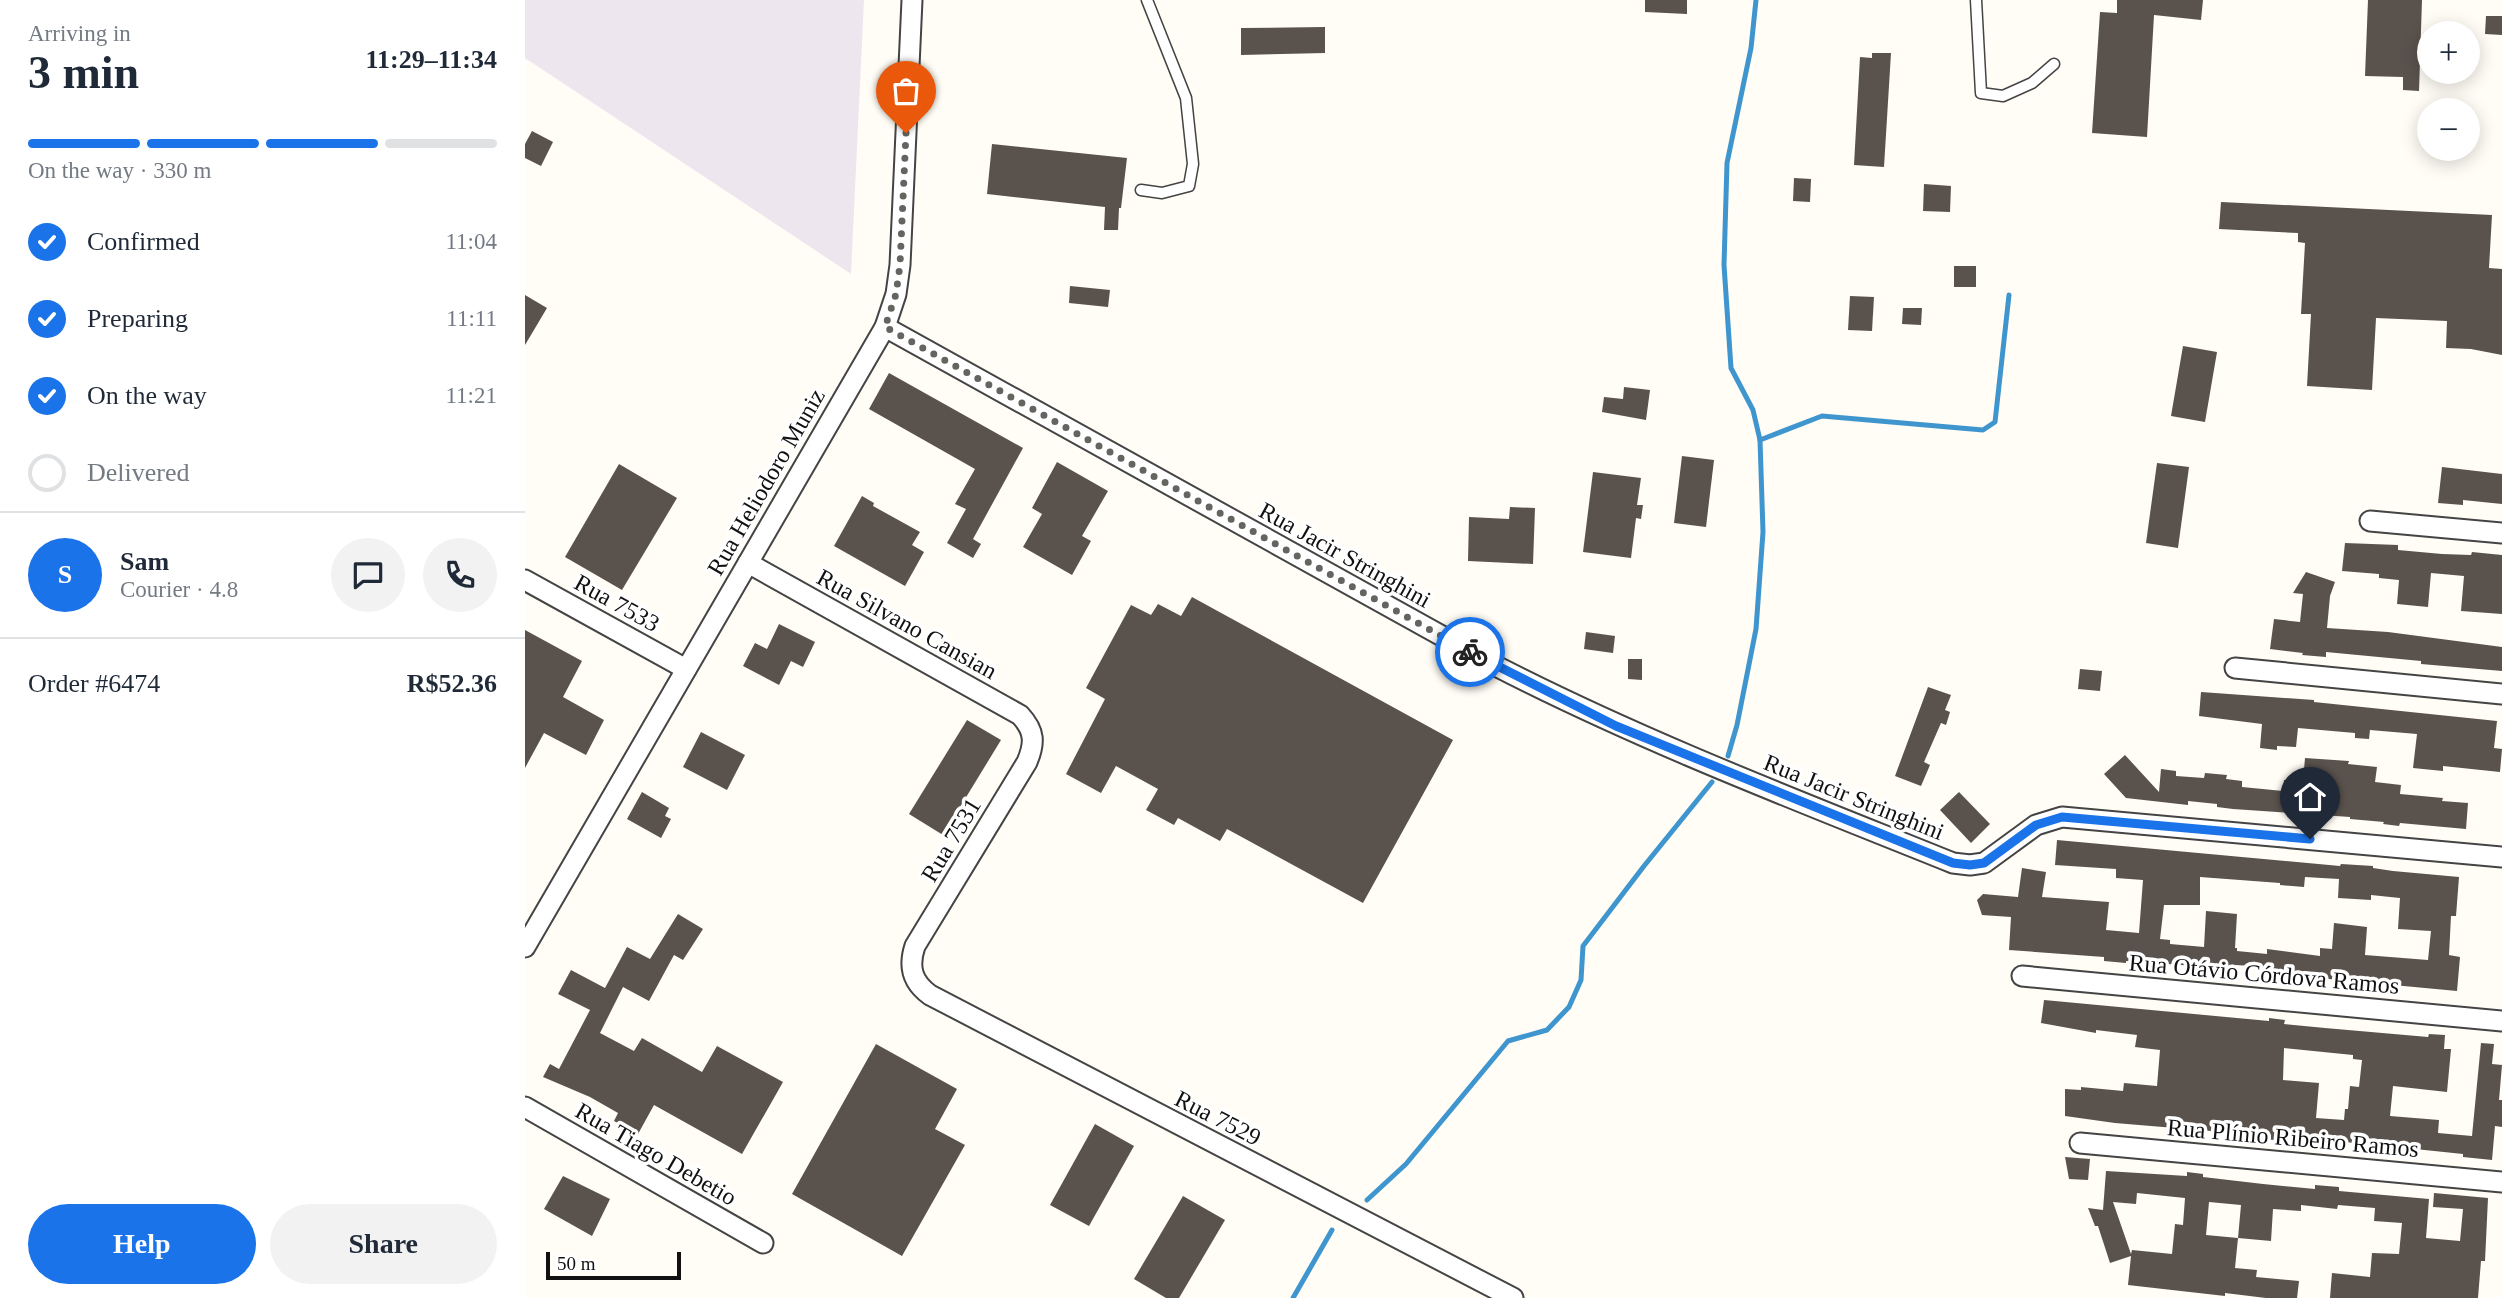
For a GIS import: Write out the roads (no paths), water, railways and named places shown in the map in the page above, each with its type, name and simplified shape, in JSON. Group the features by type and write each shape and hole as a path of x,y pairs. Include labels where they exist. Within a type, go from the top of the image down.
{"street":[{"name":"Rua Heliodoro Muniz","path":"525,947 885,327 896,294 900,265 912,0"},
{"name":"Rua Jacir Stringhini","path":"885,327 1496,666 1592,714 1673,750 1953,863 1984,863 2036,825 2062,817 2502,857"},
{"path":"2370,520 2502,533"},
{"name":"Rua Silvano Cansian","path":"748,563 1020,715 1029,724 1033,736"},
{"name":"Rua 7533","path":"525,580 686,670"},
{"path":"2235,668 2502,694"},
{"name":"Rua 7531","path":"911,970 915,946 1027,762 1033,748 1033,736"},
{"name":"Rua 7529","path":"911,970 921,989 930,995 1513,1298"},
{"name":"Rua Otávio Córdova Ramos","path":"2022,976 2502,1021"},
{"name":"Rua Tiago Debetio","path":"525,1107 763,1242"},
{"name":"Rua Plínio Ribeiro Ramos","path":"2080,1143 2502,1182"}],"lane":[{"path":"1141,190 1162,192 1189,186 1193,164 1186,98 1147,0"},
{"path":"1976,0 1981,93 2003,96 2032,83 2054,64"}],"waterway":[{"path":"1728,756 1737,725 1756,629 1763,532 1760,440 1753,410 1731,368 1724,265 1727,163 1751,48 1756,0"},
{"path":"1760,440 1822,416 1983,430 1995,422 2009,295"},
{"path":"1367,1200 1406,1164 1508,1041 1547,1030 1569,1007 1581,980 1583,946 1712,782"},
{"path":"1293,1298 1332,1230"}]}
